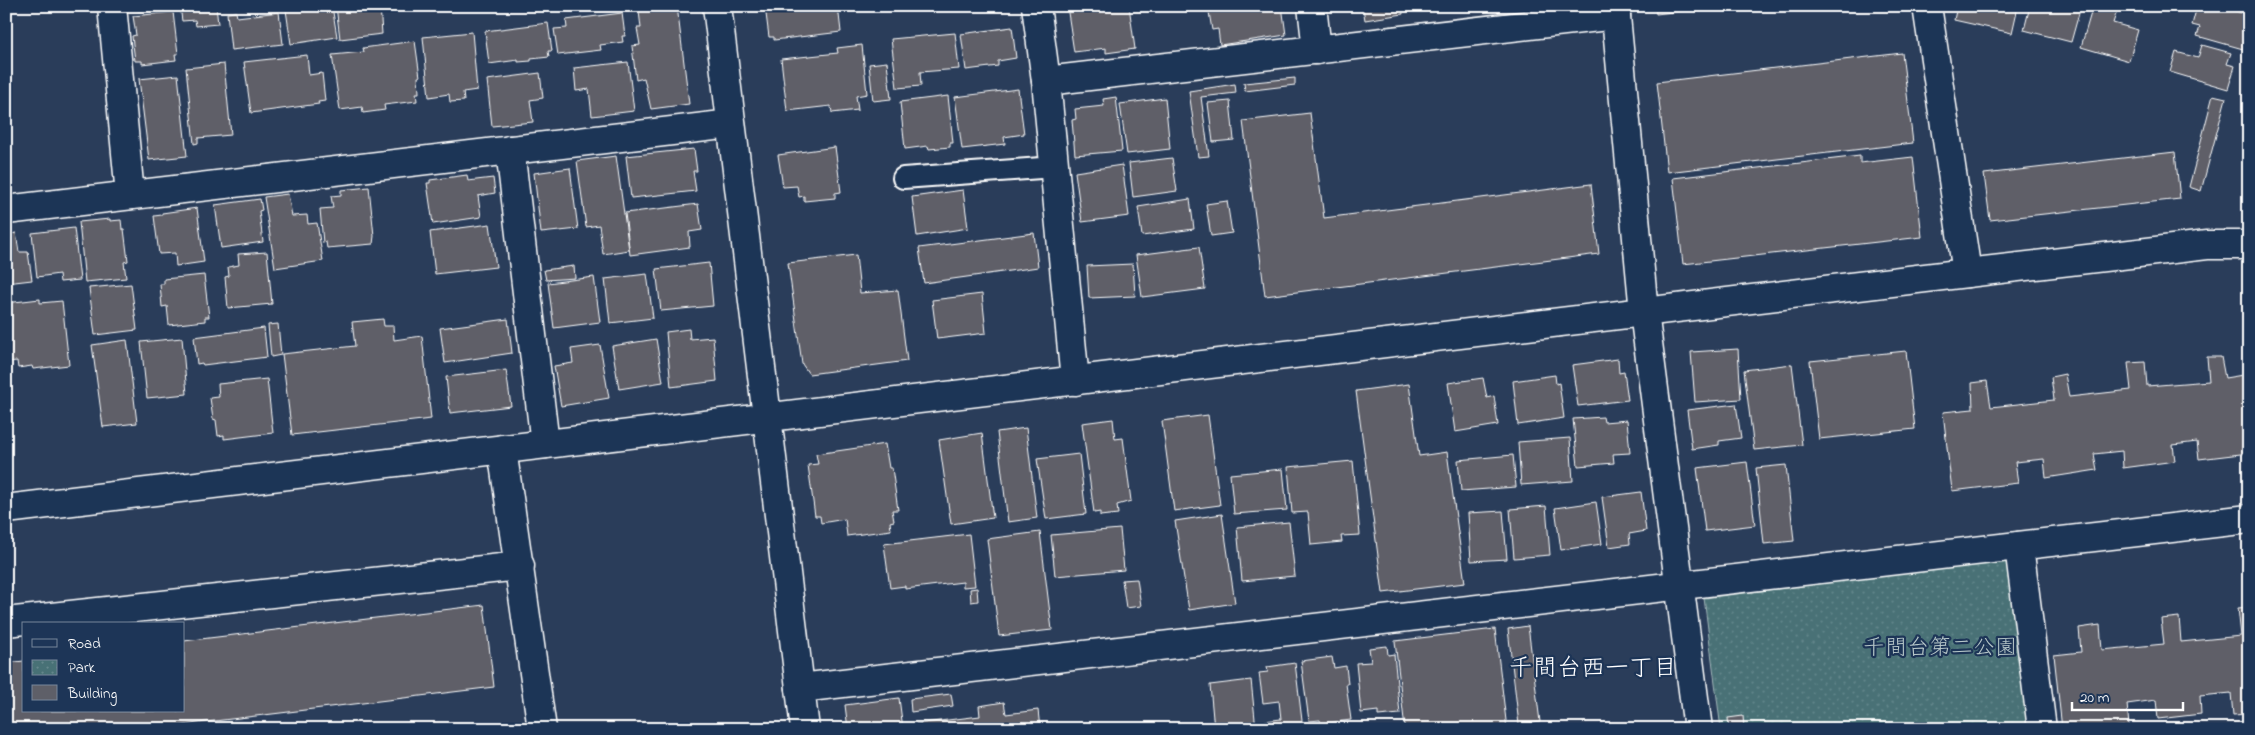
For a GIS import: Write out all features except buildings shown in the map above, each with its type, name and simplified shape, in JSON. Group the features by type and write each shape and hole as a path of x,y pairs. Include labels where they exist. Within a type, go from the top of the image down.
{"street":[{"path":"112,6 130,195"},
{"path":"717,6 805,729"},
{"path":"1036,6 1046,81 1075,381"},
{"path":"1312,6 1317,50"},
{"path":"1927,6 1967,273"},
{"path":"1046,81 1317,50 1616,11 1644,312 1698,729"},
{"path":"6,210 731,124"},
{"path":"510,150 545,444"},
{"path":"6,508 1967,273 2207,246 2249,245"},
{"path":"502,449 542,729"},
{"path":"800,688 2249,519"},
{"path":"2019,546 2042,729"},
{"path":"6,622 520,566"}],"lane":[{"path":"903,178 1054,167"}],"green space":[{"name":"千間台第二公園","path":"2010,560 2032,729 1721,729 1704,598"}],"district":[{"name":"千間台西一丁目","path":"1593,669"}]}
